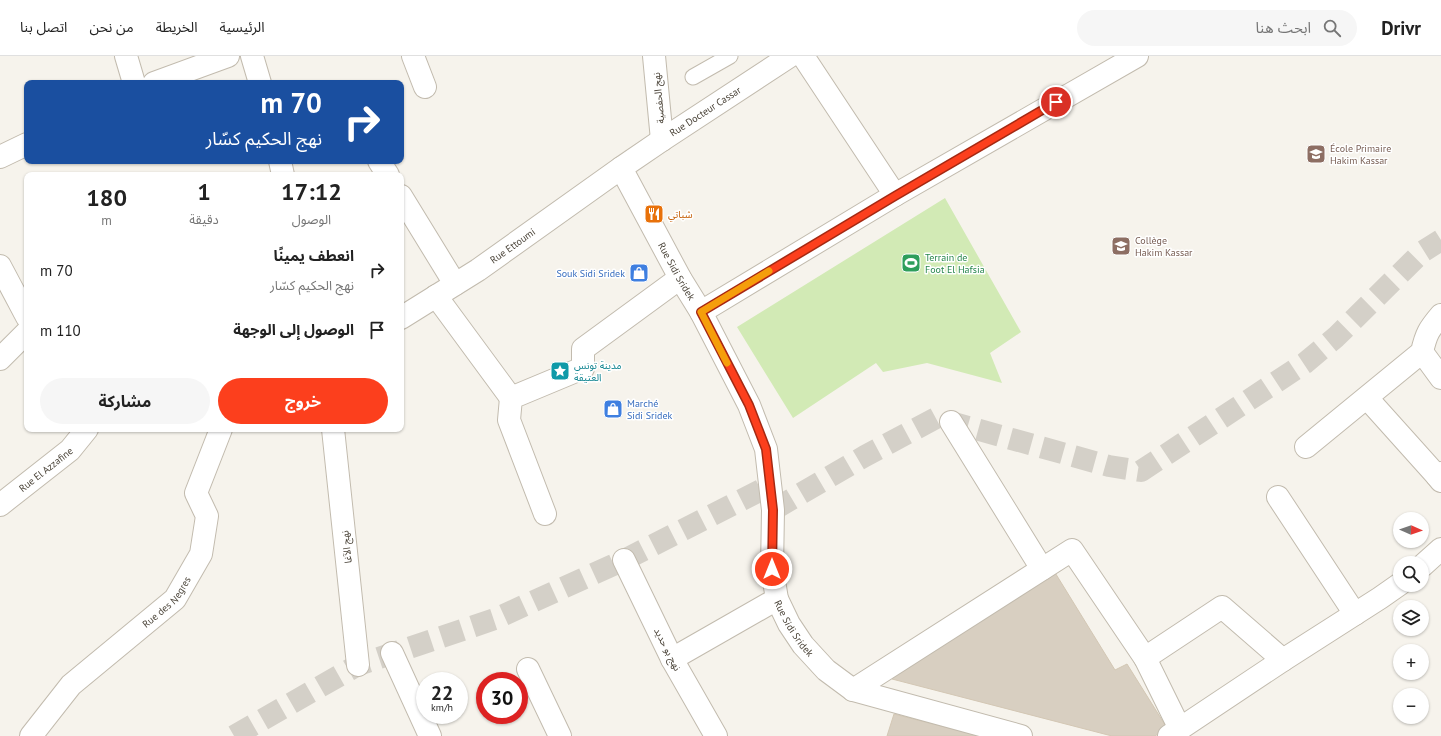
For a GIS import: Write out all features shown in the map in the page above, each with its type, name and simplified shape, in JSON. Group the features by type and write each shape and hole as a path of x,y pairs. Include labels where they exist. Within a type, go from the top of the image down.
{"street":[{"path":"126,56 133,80"},
{"path":"162,80 228,56"},
{"path":"252,56 259,80"},
{"path":"413,56 425,87"},
{"name":"نهج الحفصية","path":"654,56 662,140"},
{"name":"Rue Docteur Cassar","path":"621,168 790,56"},
{"path":"803,56 895,196"},
{"path":"701,312 895,196 1137,56"},
{"path":"0,157 24,145"},
{"name":"Rue Sidi Sridek","path":"621,168 680,278 701,312 749,405 766,449 773,510 772,569 777,599 789,624 803,645 826,670 853,690 1021,736"},
{"name":"Rue Ettoumi","path":"404,316 478,270 621,168"},
{"path":"404,201 455,284"},
{"path":"0,266 24,311"},
{"path":"511,398 582,368 583,349 680,278"},
{"path":"436,296 511,398 509,420 545,514"},
{"path":"1306,447 1422,352 1425,336 1441,315"},
{"path":"0,359 24,335"},
{"path":"1422,352 1441,378"},
{"path":"1367,398 1440,476"},
{"path":"951,422 1042,569"},
{"name":"Rue El Azzafine","path":"0,505 70,450 85,432"},
{"name":"Rue des Negres","path":"31,736 71,685 175,599 201,554 206,516 196,493 220,432"},
{"name":"نهج الآغا","path":"333,432 358,665"},
{"path":"1278,497 1354,614"},
{"path":"1429,560 1441,549"},
{"path":"853,690 1072,550 1145,658 1175,732 1393,589"},
{"name":"نهج بو حديد","path":"624,560 672,659 716,736"},
{"path":"672,659 777,599"},
{"path":"1145,658 1222,607 1283,660"},
{"path":"392,653 430,736"},
{"path":"528,669 560,736"}],"lane":[{"path":"693,77 730,56"}],"green space":[{"name":"Terrain de Foot El Hafsia","path":"945,198 1021,332 990,353 1002,383 927,363 883,372 876,363 793,418 737,327"}],"building":[{"path":"1054,571 1115,670 1127,664 1167,728 1155,736 1112,736 892,679 898,666"},
{"path":"894,714 980,736 887,736"}],"tunnel":[{"path":"773,510 865,456 936,418 1109,466 1141,471 1305,363 1336,337 1422,252 1441,240"},
{"path":"234,736 358,665 495,619 624,560 771,485"}],"slow traffic":[{"path":"727,363 701,312 769,271"}],"place":[{"name":"École Primaire Hakim Kassar","path":"1316,154"},
{"name":"شباتي","path":"654,214"},
{"name":"Collège Hakim Kassar","path":"1121,246"},
{"name":"Terrain de Foot El Hafsia","path":"911,263"},
{"name":"Souk Sidi Sridek","path":"639,273"},
{"name":"مدينة تونس العتيقة","path":"560,371"},
{"name":"Marché Sidi Sridek","path":"613,409"}],"route":[{"path":"772,569 773,510 766,449 749,405 701,312 1056,102"}]}
